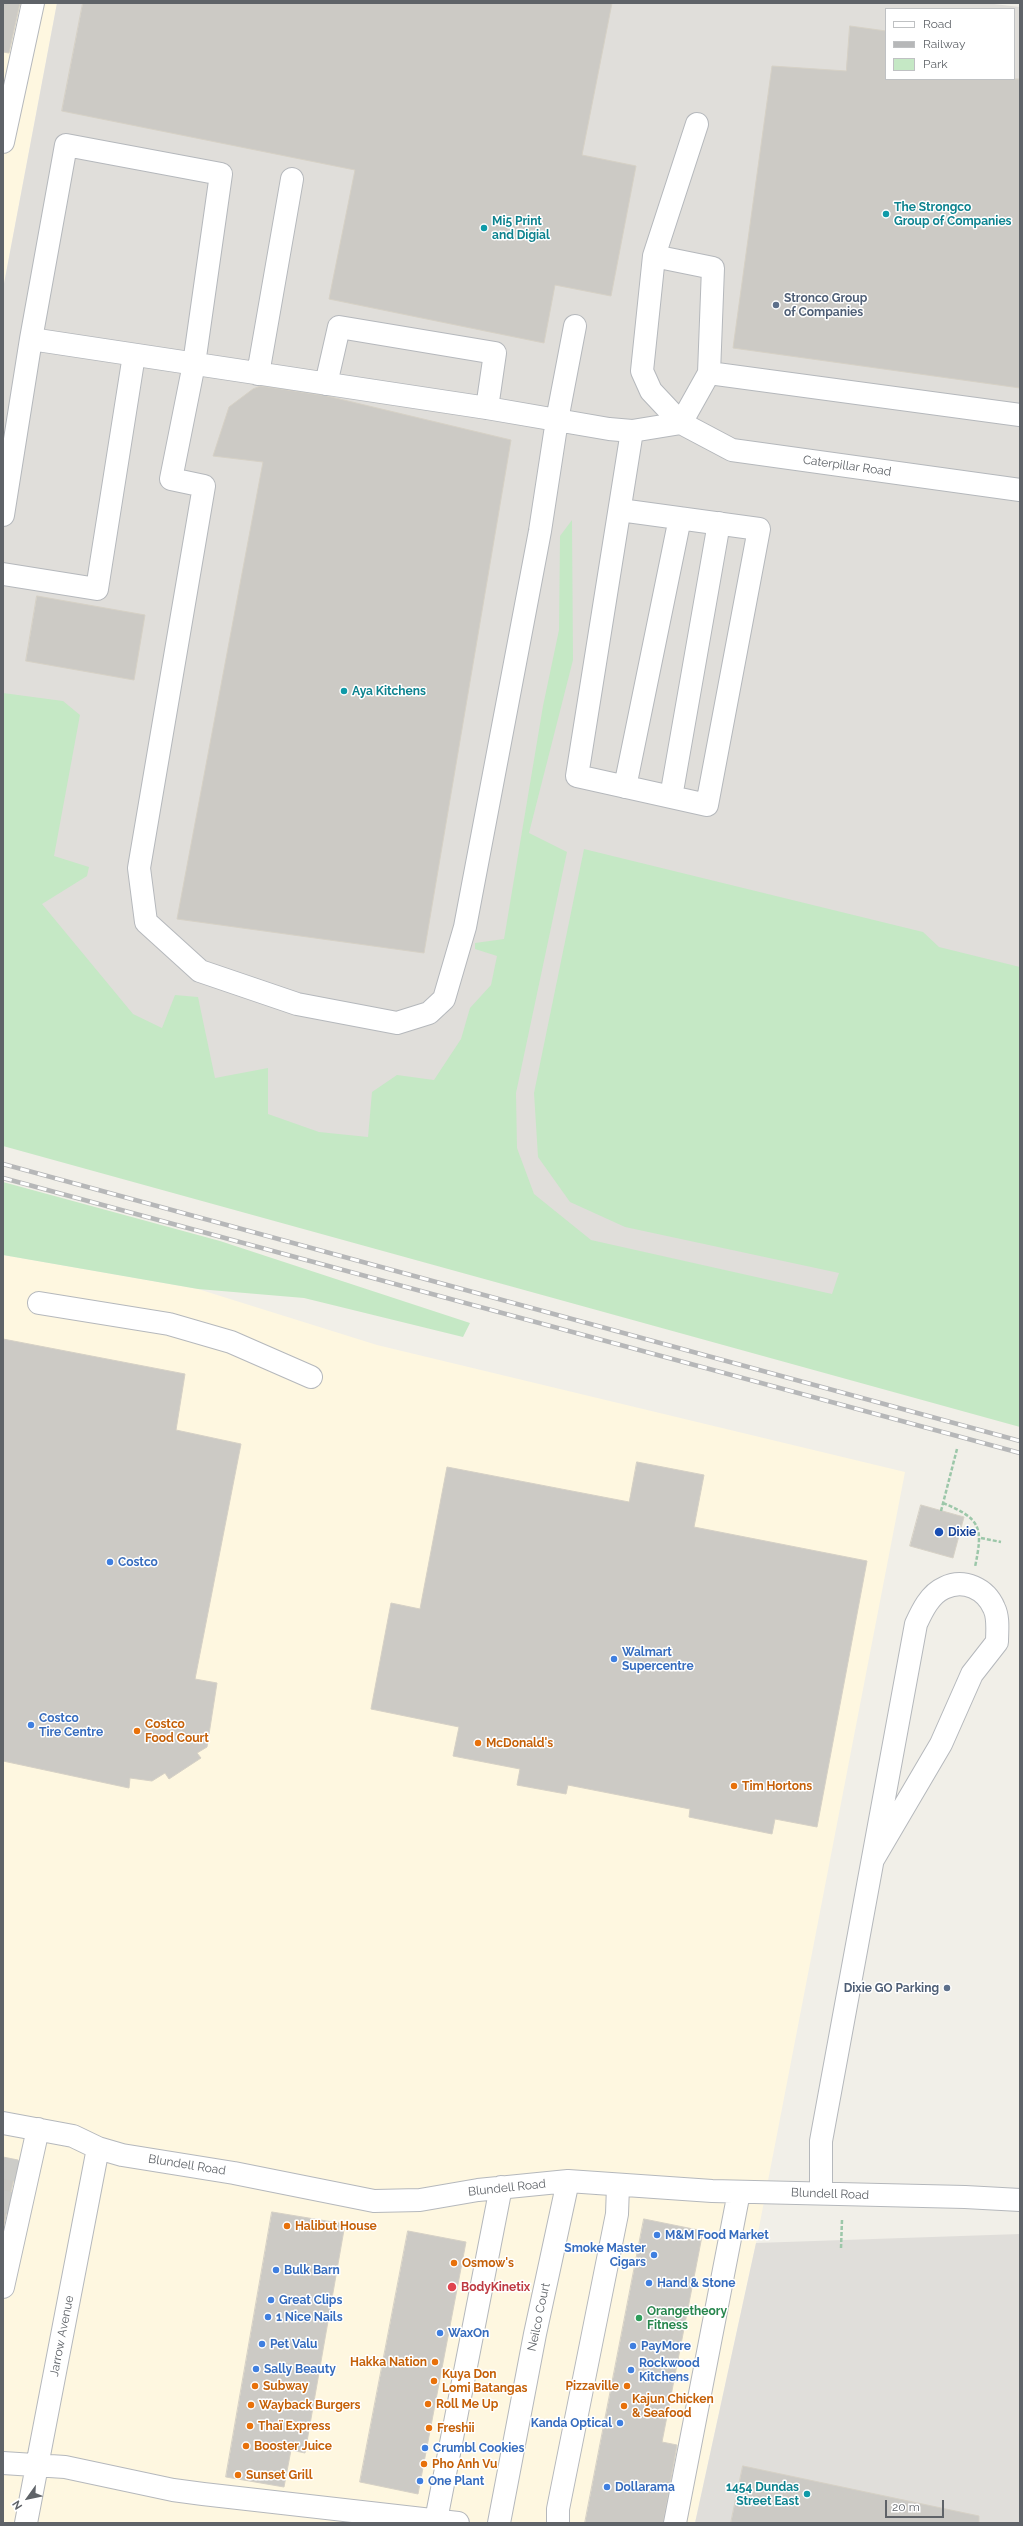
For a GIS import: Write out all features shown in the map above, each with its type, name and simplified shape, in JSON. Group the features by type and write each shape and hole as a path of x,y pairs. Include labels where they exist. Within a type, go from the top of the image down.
{"street":[{"path":"3,142 33,3"},
{"name":"Caterpillar Road","path":"697,124 654,256 642,371 651,391 681,423 732,450 1020,490"},
{"path":"3,515 31,339 66,145 221,174 194,364 170,478 204,486 139,868 146,922 200,971 297,1004 397,1023 429,1013 444,999 466,927 540,531 557,420 575,326"},
{"path":"258,374 292,179"},
{"path":"31,339 632,431 681,423 709,373 713,268 654,256"},
{"path":"326,384 339,327 495,353 487,408"},
{"path":"3,574 97,589 134,355"},
{"path":"709,373 1020,415"},
{"path":"620,510 759,529 707,806 577,776 632,431"},
{"path":"625,787 680,518"},
{"path":"671,797 719,523"},
{"path":"39,1303 169,1324 231,1342 311,1377"},
{"path":"820,2193 821,2141 916,1624 925,1607 943,1588 955,1584 971,1585 986,1595 995,1609 997,1642 972,1674 941,1744 874,1858"},
{"path":"16,2160 22,2126"},
{"path":"3,2287 22,2126"},
{"name":"Blundell Road","path":"22,2126 73,2136 98,2148 122,2155 234,2173 374,2201 420,2200 501,2187 568,2181 618,2186 739,2192 820,2193 1020,2200"},
{"name":"Jarrow Avenue","path":"26,2523 35,2465 98,2148"},
{"name":"Neilco Court","path":"499,2523 568,2181"},
{"path":"558,2523 558,2509 617,2214 618,2186"},
{"path":"436,2520 501,2187"},
{"path":"675,2523 739,2192"},
{"path":"3,2463 65,2467 203,2494 458,2523"}],"path":[{"path":"941,1511 958,1449"},
{"path":"943,1503 971,1517 978,1529 980,1538 971,1585"},
{"path":"980,1538 1001,1542"},
{"path":"841,2248 842,2220"}],"shaded area":[{"path":"3,3 57,3 3,289"},
{"path":"57,3 985,3 1020,7 1020,1408 3,1127 3,289"},
{"path":"3,1255 198,1289 377,1345 905,1472 756,2243 695,2523 3,2523"},
{"path":"1020,2234 1020,2523 695,2523 756,2243"}],"green space":[{"path":"572,520 573,660 529,833 567,852 516,1093 517,1148 534,1194 591,1240 832,1294 839,1273 625,1227 570,1202 538,1157 534,1093 584,849 923,932 939,947 1020,967 1020,1427 3,1146 3,693 63,701 80,715 54,856 89,867 87,876 42,904 133,1014 162,1028 175,995 198,997 215,1078 268,1068 268,1114 319,1132 368,1137 372,1092 397,1075 434,1080 461,1039 470,1008 491,985 497,956 475,949 475,943 504,939 543,706 559,630 560,536"},
{"path":"3,1182 220,1241 470,1323 463,1337 304,1298 198,1289 3,1255"}],"building":[{"path":"3,3 20,3 9,53 3,52"},
{"name":"Mi5 Print and Digial","path":"83,3 612,3 582,155 636,166 611,296 555,285 544,343 329,299 355,170 62,111"},
{"name":"The Strongco Group of Companies","path":"850,26 885,31 885,80 1020,79 1020,388 733,348 772,66 846,71"},
{"name":"Aya Kitchens","path":"261,386 327,396 511,440 424,953 177,919 263,462 213,456 229,407 253,389"},
{"path":"37,596 145,615 134,680 26,661"},
{"name":"Costco","path":"3,1339 185,1374 176,1430 241,1444 195,1679 217,1683 207,1747 197,1753 201,1758 169,1779 165,1773 152,1781 130,1778 129,1788 3,1761"},
{"name":"Walmart Supercentre","path":"637,1462 704,1475 694,1527 867,1561 817,1827 775,1819 772,1834 689,1817 690,1809 568,1785 566,1794 517,1785 520,1769 453,1756 459,1727 371,1709 391,1603 420,1609 447,1467 629,1502"},
{"path":"921,1505 964,1517 953,1558 910,1546"},
{"path":"3,2157 18,2160 3,2229"},
{"path":"272,2212 345,2224 305,2453 291,2450 284,2487 226,2477"},
{"path":"644,2219 703,2231 662,2442 677,2445 663,2523 585,2523"},
{"path":"408,2231 466,2242 418,2494 360,2482"},
{"name":"1454 Dundas Street East","path":"743,2466 979,2516 979,2523 731,2523"}],"tunnel":[{"path":"5,2213 16,2160"}],"railway":[{"path":"3,1164 1020,1441"},
{"path":"3,1178 1020,1453"}],"place":[{"name":"The Strongco Group of Companies","path":"886,214"},
{"name":"Mi5 Print and Digial","path":"484,228"},
{"name":"Stronco Group of Companies","path":"776,305"},
{"name":"Aya Kitchens","path":"344,691"},
{"name":"Dixie","path":"939,1532"},
{"name":"Costco","path":"110,1562"},
{"name":"Walmart Supercentre","path":"614,1659"},
{"name":"Costco Tire Centre","path":"31,1725"},
{"name":"Costco Food Court","path":"137,1731"},
{"name":"McDonald's","path":"478,1743"},
{"name":"Tim Hortons","path":"734,1786"},
{"name":"Dixie GO Parking","path":"947,1988"},
{"name":"Halibut House","path":"287,2226"},
{"name":"M&M Food Market","path":"657,2235"},
{"name":"Smoke Master Cigars","path":"654,2255"},
{"name":"Osmow's","path":"454,2263"},
{"name":"Bulk Barn","path":"276,2270"},
{"name":"Hand & Stone","path":"649,2283"},
{"name":"BodyKinetix","path":"452,2287"},
{"name":"Great Clips","path":"271,2300"},
{"name":"1 Nice Nails","path":"268,2317"},
{"name":"Orangetheory Fitness","path":"639,2318"},
{"name":"WaxOn","path":"440,2333"},
{"name":"Pet Valu","path":"262,2344"},
{"name":"PayMore","path":"633,2346"},
{"name":"Hakka Nation","path":"435,2362"},
{"name":"Sally Beauty","path":"256,2369"},
{"name":"Rockwood Kitchens","path":"631,2370"},
{"name":"Kuya Don Lomi Batangas","path":"434,2381"},
{"name":"Subway","path":"255,2386"},
{"name":"Pizzaville","path":"627,2386"},
{"name":"Roll Me Up","path":"428,2404"},
{"name":"Wayback Burgers","path":"251,2405"},
{"name":"Kajun Chicken & Seafood","path":"624,2406"},
{"name":"Kanda Optical","path":"620,2423"},
{"name":"Thaï Express","path":"250,2426"},
{"name":"Freshii","path":"429,2428"},
{"name":"Booster Juice","path":"246,2446"},
{"name":"Crumbl Cookies","path":"425,2448"},
{"name":"Pho Anh Vu","path":"424,2464"},
{"name":"Sunset Grill","path":"238,2475"},
{"name":"One Plant","path":"420,2481"},
{"name":"Dollarama","path":"607,2487"},
{"name":"1454 Dundas Street East","path":"807,2494"}]}
